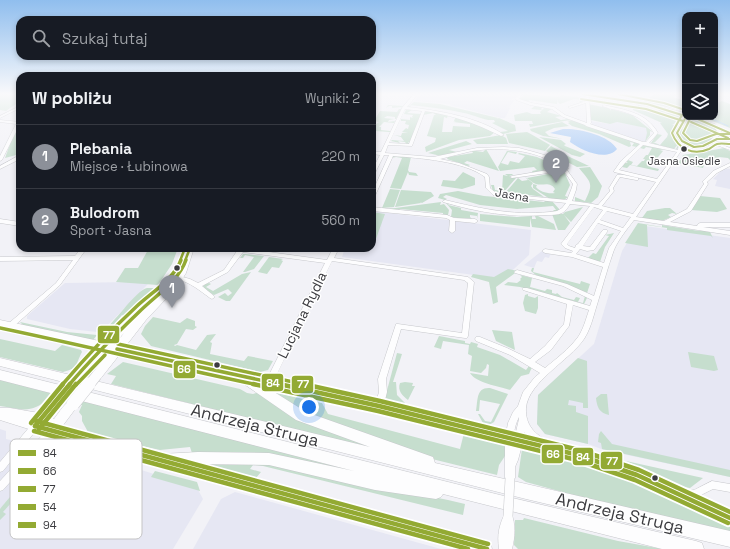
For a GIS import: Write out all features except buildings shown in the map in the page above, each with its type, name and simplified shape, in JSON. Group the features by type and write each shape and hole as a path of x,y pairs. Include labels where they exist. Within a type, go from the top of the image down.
{"main road":[{"name":"Andrzeja Struga","path":"0,362 526,492 730,539"},
{"path":"231,374 248,381 289,410 314,421 434,464 526,492"},
{"name":"Andrzeja Struga","path":"0,375 506,512 696,549"},
{"path":"161,460 213,458 269,459 506,512"},
{"path":"675,493 730,518"}],"street":[{"path":"376,166 399,120"},
{"path":"387,144 411,146 421,120"},
{"path":"470,120 502,135"},
{"path":"575,120 645,143 679,150 697,147 719,139 730,139"},
{"path":"587,124 589,123 589,120"},
{"path":"642,120 648,123 656,133 642,144 616,171 658,181"},
{"path":"504,549 502,534 503,525 506,512 511,465 514,460 512,422 516,413 522,407 528,391 545,372 581,338 596,299 612,248 679,150 681,142 677,132 683,120"},
{"path":"696,120 708,123"},
{"path":"700,120 730,133"},
{"path":"0,121 16,123"},
{"path":"0,125 8,122"},
{"path":"712,141 720,133 714,126"},
{"path":"0,160 16,129"},
{"path":"712,141 730,149"},
{"path":"681,142 688,146 697,147"},
{"name":"Jasna","path":"392,154 448,158 476,149 510,149 540,156 566,170"},
{"path":"376,153 392,154 376,189"},
{"name":"Jasna","path":"448,158 485,175 487,177 489,190 499,194 568,202 665,223 730,233"},
{"path":"0,168 16,159"},
{"path":"665,223 689,210 706,184 705,182 714,172 730,164"},
{"path":"444,201 472,209 520,215 559,212 564,210 576,184 566,170"},
{"name":"Jasna","path":"512,177 566,170"},
{"path":"606,266 567,247 564,244 596,207 612,192 611,188 620,176 636,179"},
{"path":"612,192 618,193"},
{"path":"376,208 474,221"},
{"path":"575,250 606,209"},
{"path":"452,231 454,219"},
{"path":"0,221 16,223"},
{"path":"597,221 625,230"},
{"path":"700,228 700,225 730,225"},
{"path":"545,251 592,249 605,231"},
{"path":"582,255 587,249"},
{"path":"11,325 58,284 81,252"},
{"path":"44,439 74,404 142,318 183,276 189,252"},
{"path":"198,286 226,271 240,252"},
{"path":"259,252 466,278 471,282 465,336 398,326 382,379 383,392 379,406"},
{"name":"Lucjana Rydla","path":"269,382 334,252"},
{"path":"0,259 77,258"},
{"path":"517,272 565,285 596,299"},
{"path":"183,276 212,297"},
{"path":"25,439 103,348 165,288 183,276"},
{"path":"525,289 592,309"},
{"path":"531,362 548,348 567,324 570,302"},
{"path":"0,323 103,348 117,349 379,406 514,439 612,466 675,493 690,495 712,485 730,488"},
{"path":"478,339 498,346 531,362 545,372"},
{"path":"522,407 523,419 528,433 556,450"},
{"path":"0,414 39,422 51,431 81,439"},
{"path":"514,439 523,419"},
{"path":"142,455 487,549"},
{"path":"0,468 10,456"},
{"path":"0,488 10,477"},
{"path":"506,512 510,536 507,549"}],"shaded area":[{"path":"591,121 610,124 617,122 647,128 647,138 645,142 593,127"},
{"path":"724,168 730,169 730,189 715,186 717,180 713,179"},
{"path":"376,211 531,230 529,255 503,279 342,257 344,252 376,252"},
{"path":"638,225 730,238 730,477 604,450 588,444 545,434 537,424 538,395 594,344 622,251"},
{"path":"542,251 551,253 549,258 545,257 542,262 537,261 534,268 524,265"},
{"path":"133,282 148,284 104,329 97,332 70,329 27,319 27,316 65,283"},
{"path":"0,429 6,431 6,439 10,440 10,539 142,539 142,470 197,488 203,499 173,549 0,549"},
{"path":"235,492 441,549 193,549 221,499"}],"green space":[{"path":"376,120 391,120 388,122 395,121 394,123 384,122 379,127 381,127 381,130 390,132 376,131 376,124 379,122 376,121"},
{"path":"401,120 419,120 410,142 408,142 410,144 407,145 405,142 398,141 400,143 391,141 392,140 404,141 401,137 394,135 401,136 402,133 408,133 402,132 406,128 408,129 409,125 405,124 406,121 401,121"},
{"path":"432,120 444,120 442,132 452,132 453,126 470,127 470,124 453,122 456,121 454,121 455,120 465,120 495,132 490,136 459,140 426,152 425,147 435,142 436,138 427,136"},
{"path":"486,120 503,120 515,125 516,131 503,134 500,132 508,131 492,123 495,122 494,120"},
{"path":"515,120 570,120 530,127 529,124 533,124 532,121 515,121"},
{"path":"573,120 640,144 637,147 632,146 634,143 630,142 631,146 629,147 599,134 572,126 568,123 570,122 567,121"},
{"path":"591,120 638,120 653,132 650,131 650,135 645,142 647,133 646,128 617,122 610,124"},
{"path":"654,120 677,120 674,124 672,124 674,125 672,129 679,142 680,146 677,149 679,143 674,149 651,143 657,134 662,135 655,142 653,142 660,145 667,137 668,134 660,123 662,123"},
{"path":"710,120 718,120 730,120 730,128"},
{"path":"688,121 702,122 713,126 718,132 712,139 700,145 687,145 681,137 680,132"},
{"path":"562,122 569,126 554,128 545,132 549,136 563,139 543,136 531,131 530,129"},
{"path":"16,128 16,155 5,158"},
{"path":"527,132 550,145 545,151 509,143 506,134"},
{"path":"501,135 506,138 508,144 477,144 473,140"},
{"path":"539,137 561,140 566,144 564,145 565,146 585,154 580,157 572,155"},
{"path":"466,141 472,144 449,150 457,152 441,156 428,153"},
{"path":"643,145 664,149 660,150 663,151 650,167 659,169 658,171 630,165 627,168 622,167 625,163 628,163 626,162 628,160 633,162 631,165 637,166 644,161 645,159 643,159 646,155 648,155 652,148 640,148"},
{"path":"551,146 560,151 559,152 589,166 577,167 546,151"},
{"path":"724,148 730,151 730,160 728,158 719,157 709,164 704,165 703,168 678,163 680,160 684,161 684,159 681,159 683,155 715,153 702,152"},
{"path":"486,149 499,171 467,161 464,163 470,165 468,166 447,159 448,157 473,153 472,151 478,150 476,151 483,152"},
{"path":"507,151 517,152 516,154 508,152 501,163 508,165 510,161 519,163 525,156 518,154 519,153 537,157 562,168 550,170 548,168 544,169 546,171 533,173 532,171 537,170 534,167 500,171 498,167"},
{"path":"393,156 411,157 408,170 409,172 416,173 418,176 409,175 408,172 401,189 390,188 402,158 391,158"},
{"path":"590,167 602,186 598,197 591,203 575,201 575,197 585,201 590,190 589,180 579,168"},
{"path":"564,171 570,185 565,196 568,197 564,200 550,199 533,188 533,184 537,185 536,187 542,191 547,193 555,193 553,192 555,189 551,185 536,184 527,178"},
{"path":"463,172 475,178 475,185 462,189 441,186 443,180 455,181"},
{"path":"505,174 512,174 513,175 509,176 516,178 503,193 493,191 491,185 494,185 495,190 502,191 503,175 508,176"},
{"path":"525,177 533,183 531,186 533,189 544,197 506,192 518,178 522,181 528,180"},
{"path":"390,189 400,190 394,207 382,208"},
{"path":"401,190 431,192 434,196 422,203 420,202 421,203 395,207"},
{"path":"458,191 484,196 496,197 497,195 499,197 544,202 552,201 560,210 555,212 553,210 556,210 553,206 517,209 480,205 446,195 443,197 447,199 445,200 438,198 440,194"},
{"path":"700,196 720,198 727,209 717,212 691,210"},
{"path":"441,202 440,205 444,204 449,210 448,215 443,215 443,213 388,209"},
{"path":"446,203 449,204 448,205 461,208 461,210 478,213 477,219 477,216 470,215 472,219 470,220 451,217 452,210"},
{"path":"583,207 571,222 564,215 570,223 565,230 558,230 552,214 563,214 565,212"},
{"path":"670,208 677,214 672,213 668,215 671,217 662,221 642,218 647,211"},
{"path":"376,213 385,214 376,239"},
{"path":"480,214 517,217 532,216 532,219 536,219 535,216 538,216 554,224 556,230 532,227 530,218 530,227 480,221"},
{"path":"638,223 662,227 662,225 699,231 701,230 710,232 713,238 711,236 667,230 667,228 647,225 648,247 625,243"},
{"path":"614,233 605,247 600,262 588,258 593,253 596,254 609,236 605,235"},
{"path":"147,252 176,252 172,264 158,285 116,282 125,268 138,268"},
{"path":"243,254 264,256 254,269 243,272 254,257 245,255 243,258 240,258"},
{"path":"269,257 283,259 281,260 283,261 279,268 272,267 267,274 258,272"},
{"path":"532,268 534,268 533,272 580,284 581,281 590,284 587,293 537,276 531,271"},
{"path":"508,269 518,271 496,287 498,302 493,304 489,282 471,277 473,274 494,277"},
{"path":"251,272 230,301 226,301 218,297 225,293 228,296 232,293 228,289 214,295 202,288 205,284 209,283 211,284 206,287 213,291 242,274"},
{"path":"520,275 532,278 530,287 545,291 547,289 552,290 552,293 557,293 562,297 574,300 576,297 580,298 578,302 583,303 585,296 587,298 584,304 520,287 504,285 508,282 517,283 521,280 520,279 522,277"},
{"path":"147,288 155,288 124,316 122,315 113,326 101,333 142,290"},
{"path":"528,294 528,296 535,298 538,296 538,308 536,314 525,311 523,303 525,295"},
{"path":"153,317 180,323 187,318 195,321 195,326 197,327 193,330 186,329 177,344 174,345 175,346 177,345 196,350 207,335 216,334 210,342 212,343 210,354 244,361 248,356 273,361 268,370 260,372 151,346 141,334 145,326"},
{"path":"20,322 67,332 97,335 93,340 23,325"},
{"path":"492,330 512,332 515,350 496,341"},
{"path":"439,336 465,341 465,343 470,344 471,342 478,344 477,347 500,355 526,370 529,366 532,367 529,374 521,376 510,390 488,384 477,379 470,373 488,376 489,365 487,364 486,368 481,373 470,371 472,356 468,354 469,345 443,341 441,349 434,347"},
{"path":"0,339 55,351 62,345 81,350 82,352 74,367 63,372 0,357"},
{"path":"688,352 714,356 718,370 714,371 691,367"},
{"path":"397,353 402,354 393,382 396,382 397,395 405,403 402,405 385,398"},
{"path":"578,358 587,361 588,408 583,408 583,403 569,400 568,405 576,406 576,412 588,416 588,444 545,434 537,424 538,395"},
{"path":"123,362 240,389 247,393 253,394 265,390 322,403 328,414 460,449 464,433 468,432 505,441 505,456 499,465 497,475 428,458 390,453 111,384 116,376 107,374"},
{"path":"0,380 391,480 290,460 193,456 190,447 160,450 142,446 142,439 114,439 88,432 79,412 82,405 67,402 54,414 64,401 49,397 43,403 32,409 0,406"},
{"path":"400,383 413,383 412,386 415,386 408,400 402,395 399,388"},
{"path":"485,388 490,388 508,394 494,422 489,425 483,423 478,414 480,414 485,421 491,422 500,404 480,400 479,411 476,411 478,395"},
{"path":"601,394 607,394 609,415 603,413 598,407 596,398"},
{"path":"601,431 612,444 730,470 730,477 602,449 601,443 598,442"},
{"path":"522,449 596,468 665,493 730,523 730,532 606,504 526,482 518,477"},
{"path":"250,460 465,504 463,515 263,466 253,465 250,469 261,472 256,478 194,461"},
{"path":"626,461 703,478 690,488 683,487"},
{"path":"155,471 197,482 200,491 151,477"},
{"path":"10,498 10,504 3,512 6,514 0,520 0,509"},
{"path":"524,518 618,541 663,549 518,549 514,545 515,520 523,520"}],"water":[{"path":"563,129 593,133 613,144 617,149 607,155 600,155 580,148 570,142 571,137 550,133"}],"waterway":[{"path":"715,120 728,126"}],"transit line":[{"name":"54","path":"679,120 672,133 677,143 684,149 694,152 708,149 717,144 730,144"},
{"name":"84","path":"684,120 677,133 682,141 694,147 703,146 717,139 730,139"},
{"name":"94","path":"690,120 683,133 686,138 690,140 697,141 716,134 730,134"},
{"name":"84","path":"700,120 730,133"},
{"name":"54","path":"691,122 728,138"},
{"name":"77","path":"31,423 77,367 136,307 168,279 178,267 184,252"},
{"name":"84","path":"35,426 81,371 140,311 172,282 182,270 189,252"},
{"name":"66","path":"0,328 378,411 577,460 635,480 728,523"},
{"name":"77","path":"118,344 380,401 579,450 639,470 730,512"},
{"name":"84","path":"117,349 379,406 578,455 637,475 730,518"},
{"name":"66","path":"39,429 85,374 105,355"},
{"name":"77","path":"36,421 102,439"},
{"name":"84","path":"35,426 83,439"},
{"name":"66","path":"34,431 63,439"},
{"name":"77","path":"142,450 488,544"},
{"name":"84","path":"142,455 487,549"},
{"name":"66","path":"142,460 468,549"}],"place":[{"name":"Jasna Osiedle","path":"684,149"},
{"name":"Bulodrom","path":"556,183"},
{"name":"Plebania","path":"172,308"}]}
